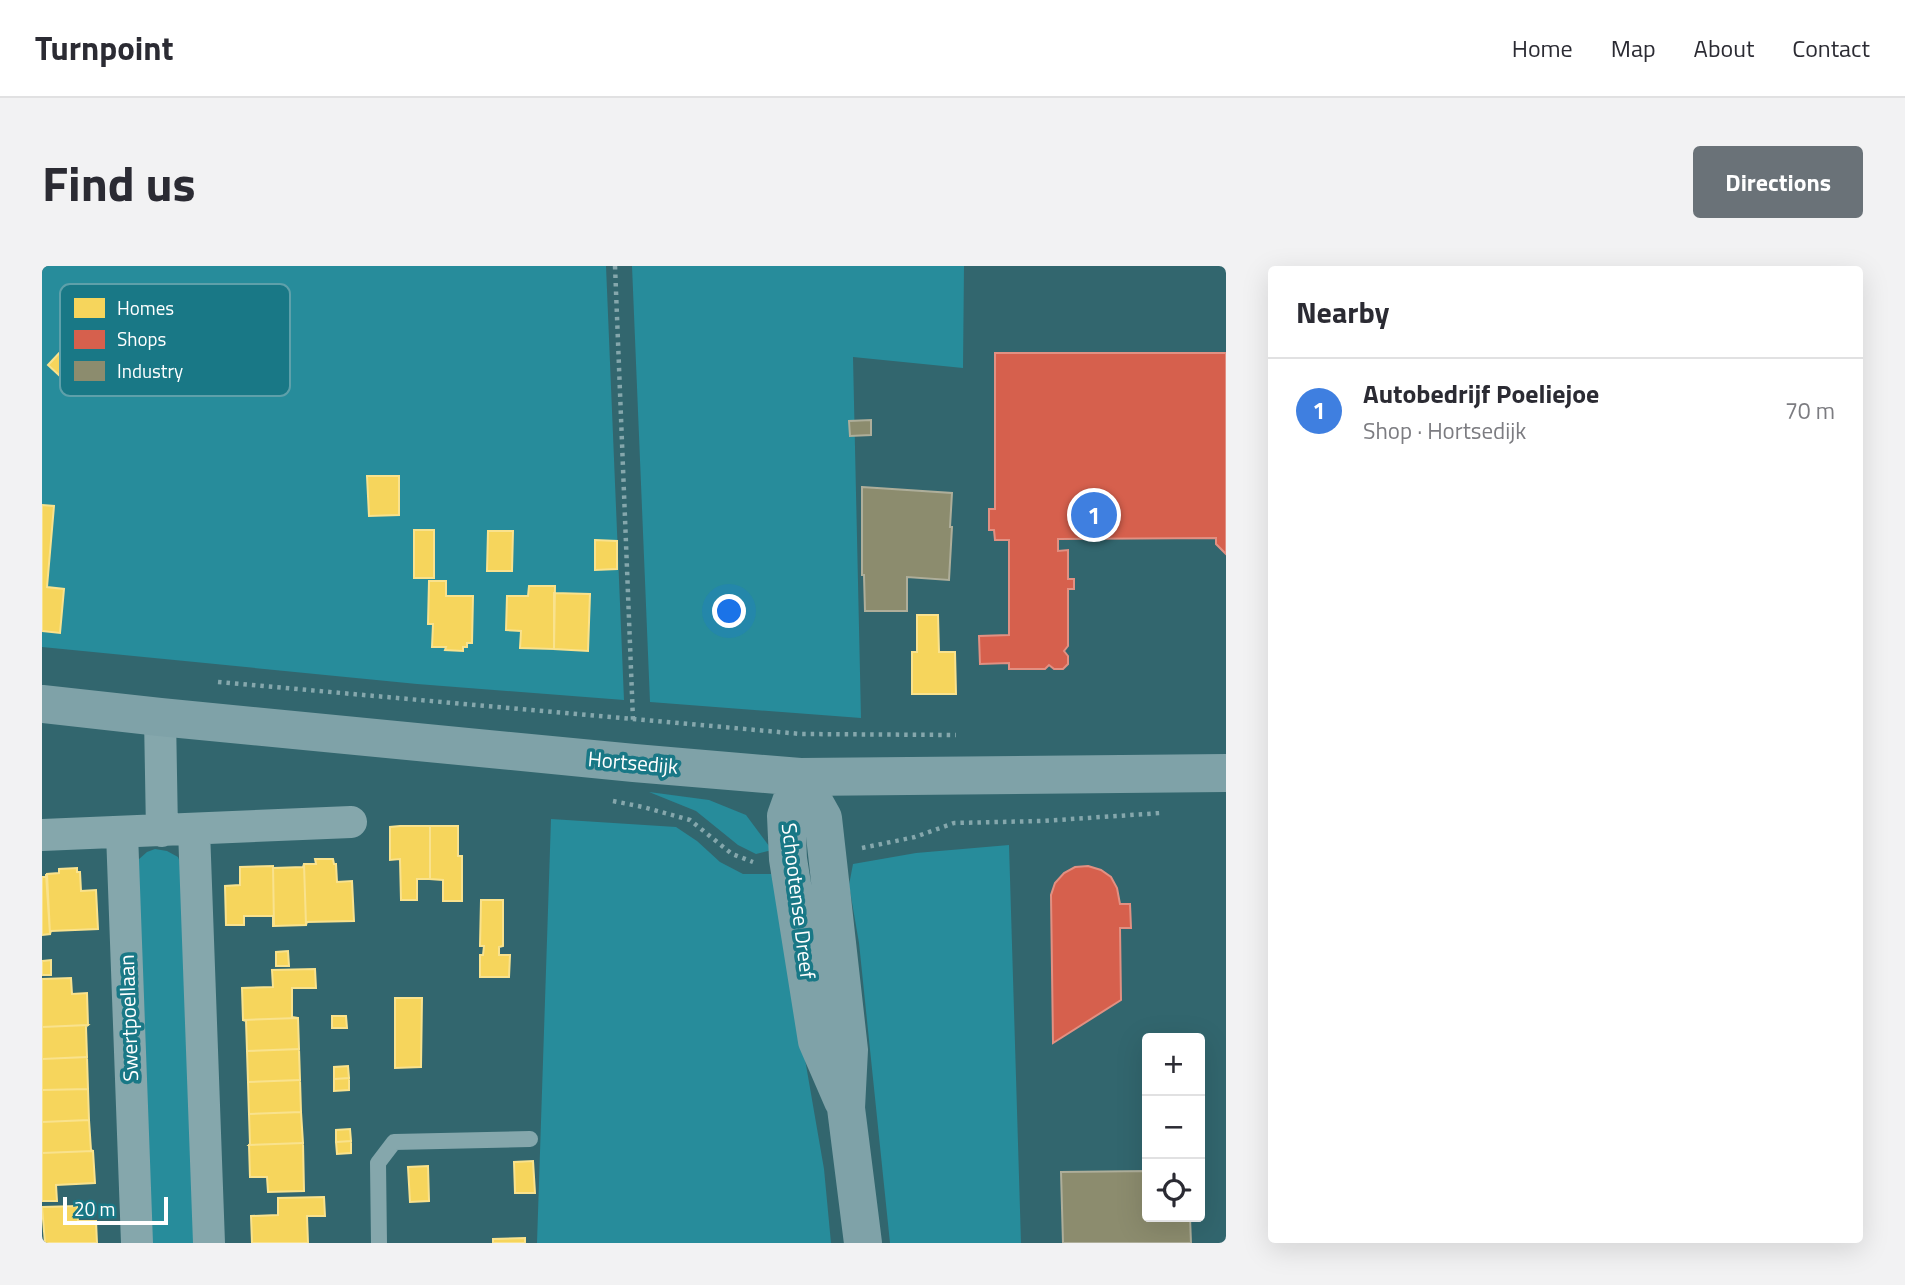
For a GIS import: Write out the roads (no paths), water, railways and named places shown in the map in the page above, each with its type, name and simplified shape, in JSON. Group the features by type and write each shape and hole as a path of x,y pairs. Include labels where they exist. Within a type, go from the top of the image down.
{"street":[{"name":"Hortsedijk","path":"42,704 160,718 800,777 1226,773"},
{"path":"160,718 162,831"},
{"name":"Schootense Dreef","path":"800,777 823,818 849,1050 845,1108 863,1243"},
{"path":"42,835 351,822"},
{"path":"194,830 209,1243"},
{"name":"Swertpoellaan","path":"122,833 137,1243"}],"lane":[{"path":"379,1243 378,1163 394,1142 530,1139"}],"place":[{"name":"Autobedrijf Poeliejoe","path":"1094,515"}]}
